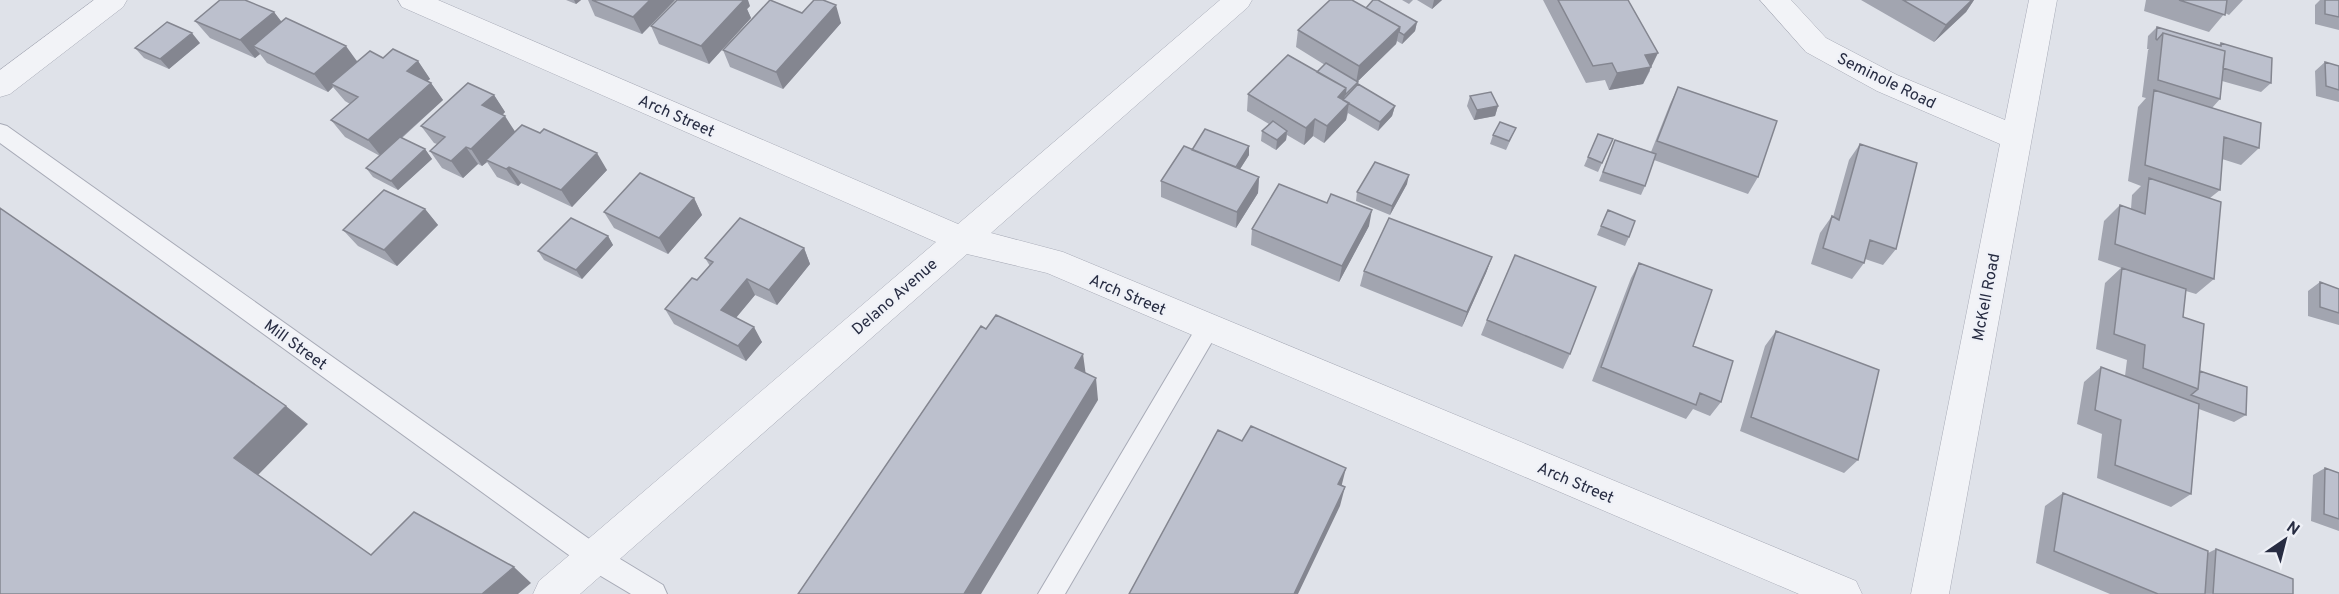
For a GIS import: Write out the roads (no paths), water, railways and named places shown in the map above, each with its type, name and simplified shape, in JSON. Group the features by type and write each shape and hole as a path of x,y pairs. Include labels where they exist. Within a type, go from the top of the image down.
{"street":[{"path":"0,86 113,0"},
{"name":"Arch Street","path":"412,0 961,239 1052,261 1843,594"},
{"name":"Delano Avenue","path":"552,594 1238,0"},
{"name":"Seminole Road","path":"1774,0 1816,45 1887,83 2015,137"},
{"name":"McKell Road","path":"1930,594 2015,137 2043,0"}],"lane":[{"name":"Mill Street","path":"0,132 593,557 654,594"},
{"path":"1051,594 1208,328"}]}
